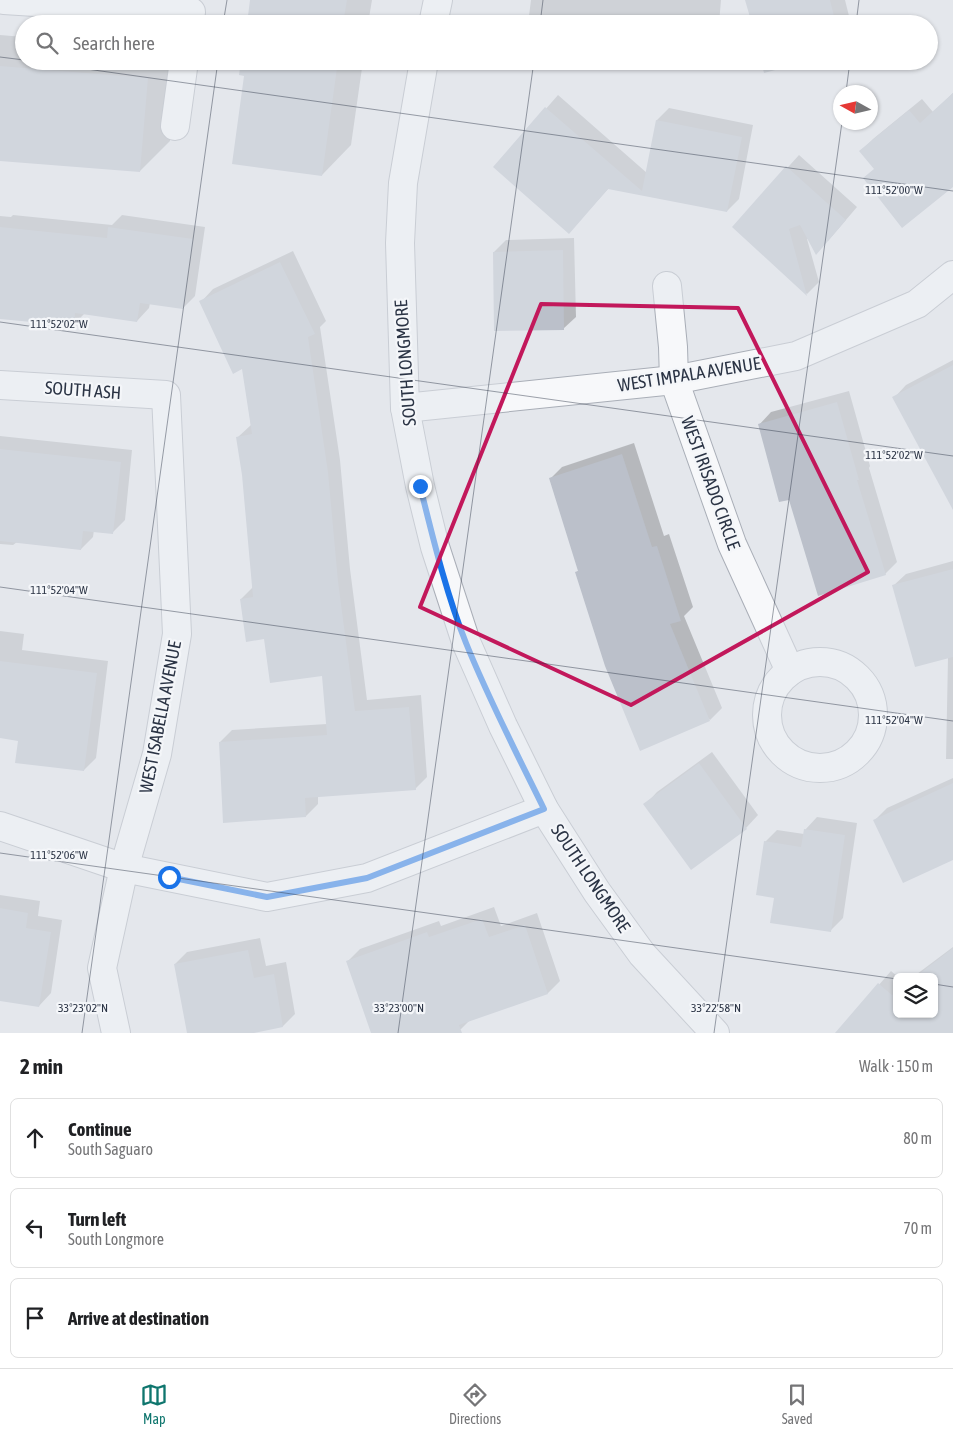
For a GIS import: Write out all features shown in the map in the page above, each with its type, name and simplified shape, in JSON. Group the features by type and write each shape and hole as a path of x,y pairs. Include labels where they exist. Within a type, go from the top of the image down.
{"street":[{"path":"4,0 192,12"},
{"path":"434,15 438,0"},
{"path":"175,126 183,70"},
{"name":"SOUTH LONGMORE","path":"422,70 403,183 400,243 405,408 420,486 435,547 466,642 503,726 544,809 597,892 642,954 715,1033"},
{"name":"WEST IMPALA AVENUE","path":"405,408 674,380 796,356 918,304 953,275"},
{"name":"WEST IRISADO CIRCLE","path":"667,286 674,380 732,544 790,671"},
{"name":"SOUTH ASH","path":"0,385 166,395"},
{"name":"WEST ISABELLA AVENUE","path":"116,1033 102,968 124,868 156,754 177,634 166,395"},
{"path":"0,826 124,868 267,897 367,878 544,809"}],"highlighted area":[{"path":"541,304 738,308 868,572 631,705 420,607"}],"building":[{"path":"250,0 347,0 344,15 248,15"},
{"path":"745,0 830,0 834,15 749,15"},
{"path":"0,66 15,67 15,70 49,70 148,78 140,172 0,161"},
{"path":"240,70 337,70 322,176 232,164 244,76 239,75"},
{"path":"763,70 775,70 764,73"},
{"path":"953,93 953,187 902,228 863,178 874,169 859,151 909,110 920,123"},
{"path":"545,107 642,191 656,120 742,137 727,212 608,189 569,234 493,167"},
{"path":"786,166 846,220 816,255 800,225 789,229 807,296 732,227"},
{"path":"0,227 107,238 108,227 193,239 183,309 140,303 137,322 75,313 74,326 0,319"},
{"path":"563,250 564,330 494,331 493,252"},
{"path":"280,262 315,334 308,337 328,472 338,581 355,711 409,707 416,790 305,798 306,817 223,823 219,742 327,735 322,676 270,683 264,639 246,642 240,599 253,597 242,475 236,437 252,434 242,369 233,374 199,301"},
{"path":"953,365 953,510 892,397"},
{"path":"837,402 859,480 857,480 886,575 818,596 789,500 779,502 758,424"},
{"path":"0,449 121,462 113,534 83,531 81,550 0,541"},
{"path":"622,454 652,547 657,546 681,621 670,624 710,721 640,751 605,666 575,572 578,571 549,478"},
{"path":"953,569 953,657 915,667 892,585"},
{"path":"0,661 97,673 84,771 15,763 18,741 0,738"},
{"path":"699,763 747,829 691,870 643,804"},
{"path":"953,783 953,860 903,883 873,820"},
{"path":"804,829 845,835 831,932 770,923 774,898 756,895 764,841 801,847"},
{"path":"0,908 28,913 26,928 51,932 39,1007 0,1001"},
{"path":"482,919 489,937 525,925 548,994 459,1025 462,1033 371,1033 346,961 427,932 429,937"},
{"path":"953,948 953,1033 835,1033 878,983 893,994 893,1018 938,1018 938,973 920,973"},
{"path":"248,950 254,978 274,974 283,1027 254,1033 187,1033 174,964"}],"route":[{"path":"169,877 267,897 367,878 544,809 503,726 466,642 435,547 420,486"}]}
